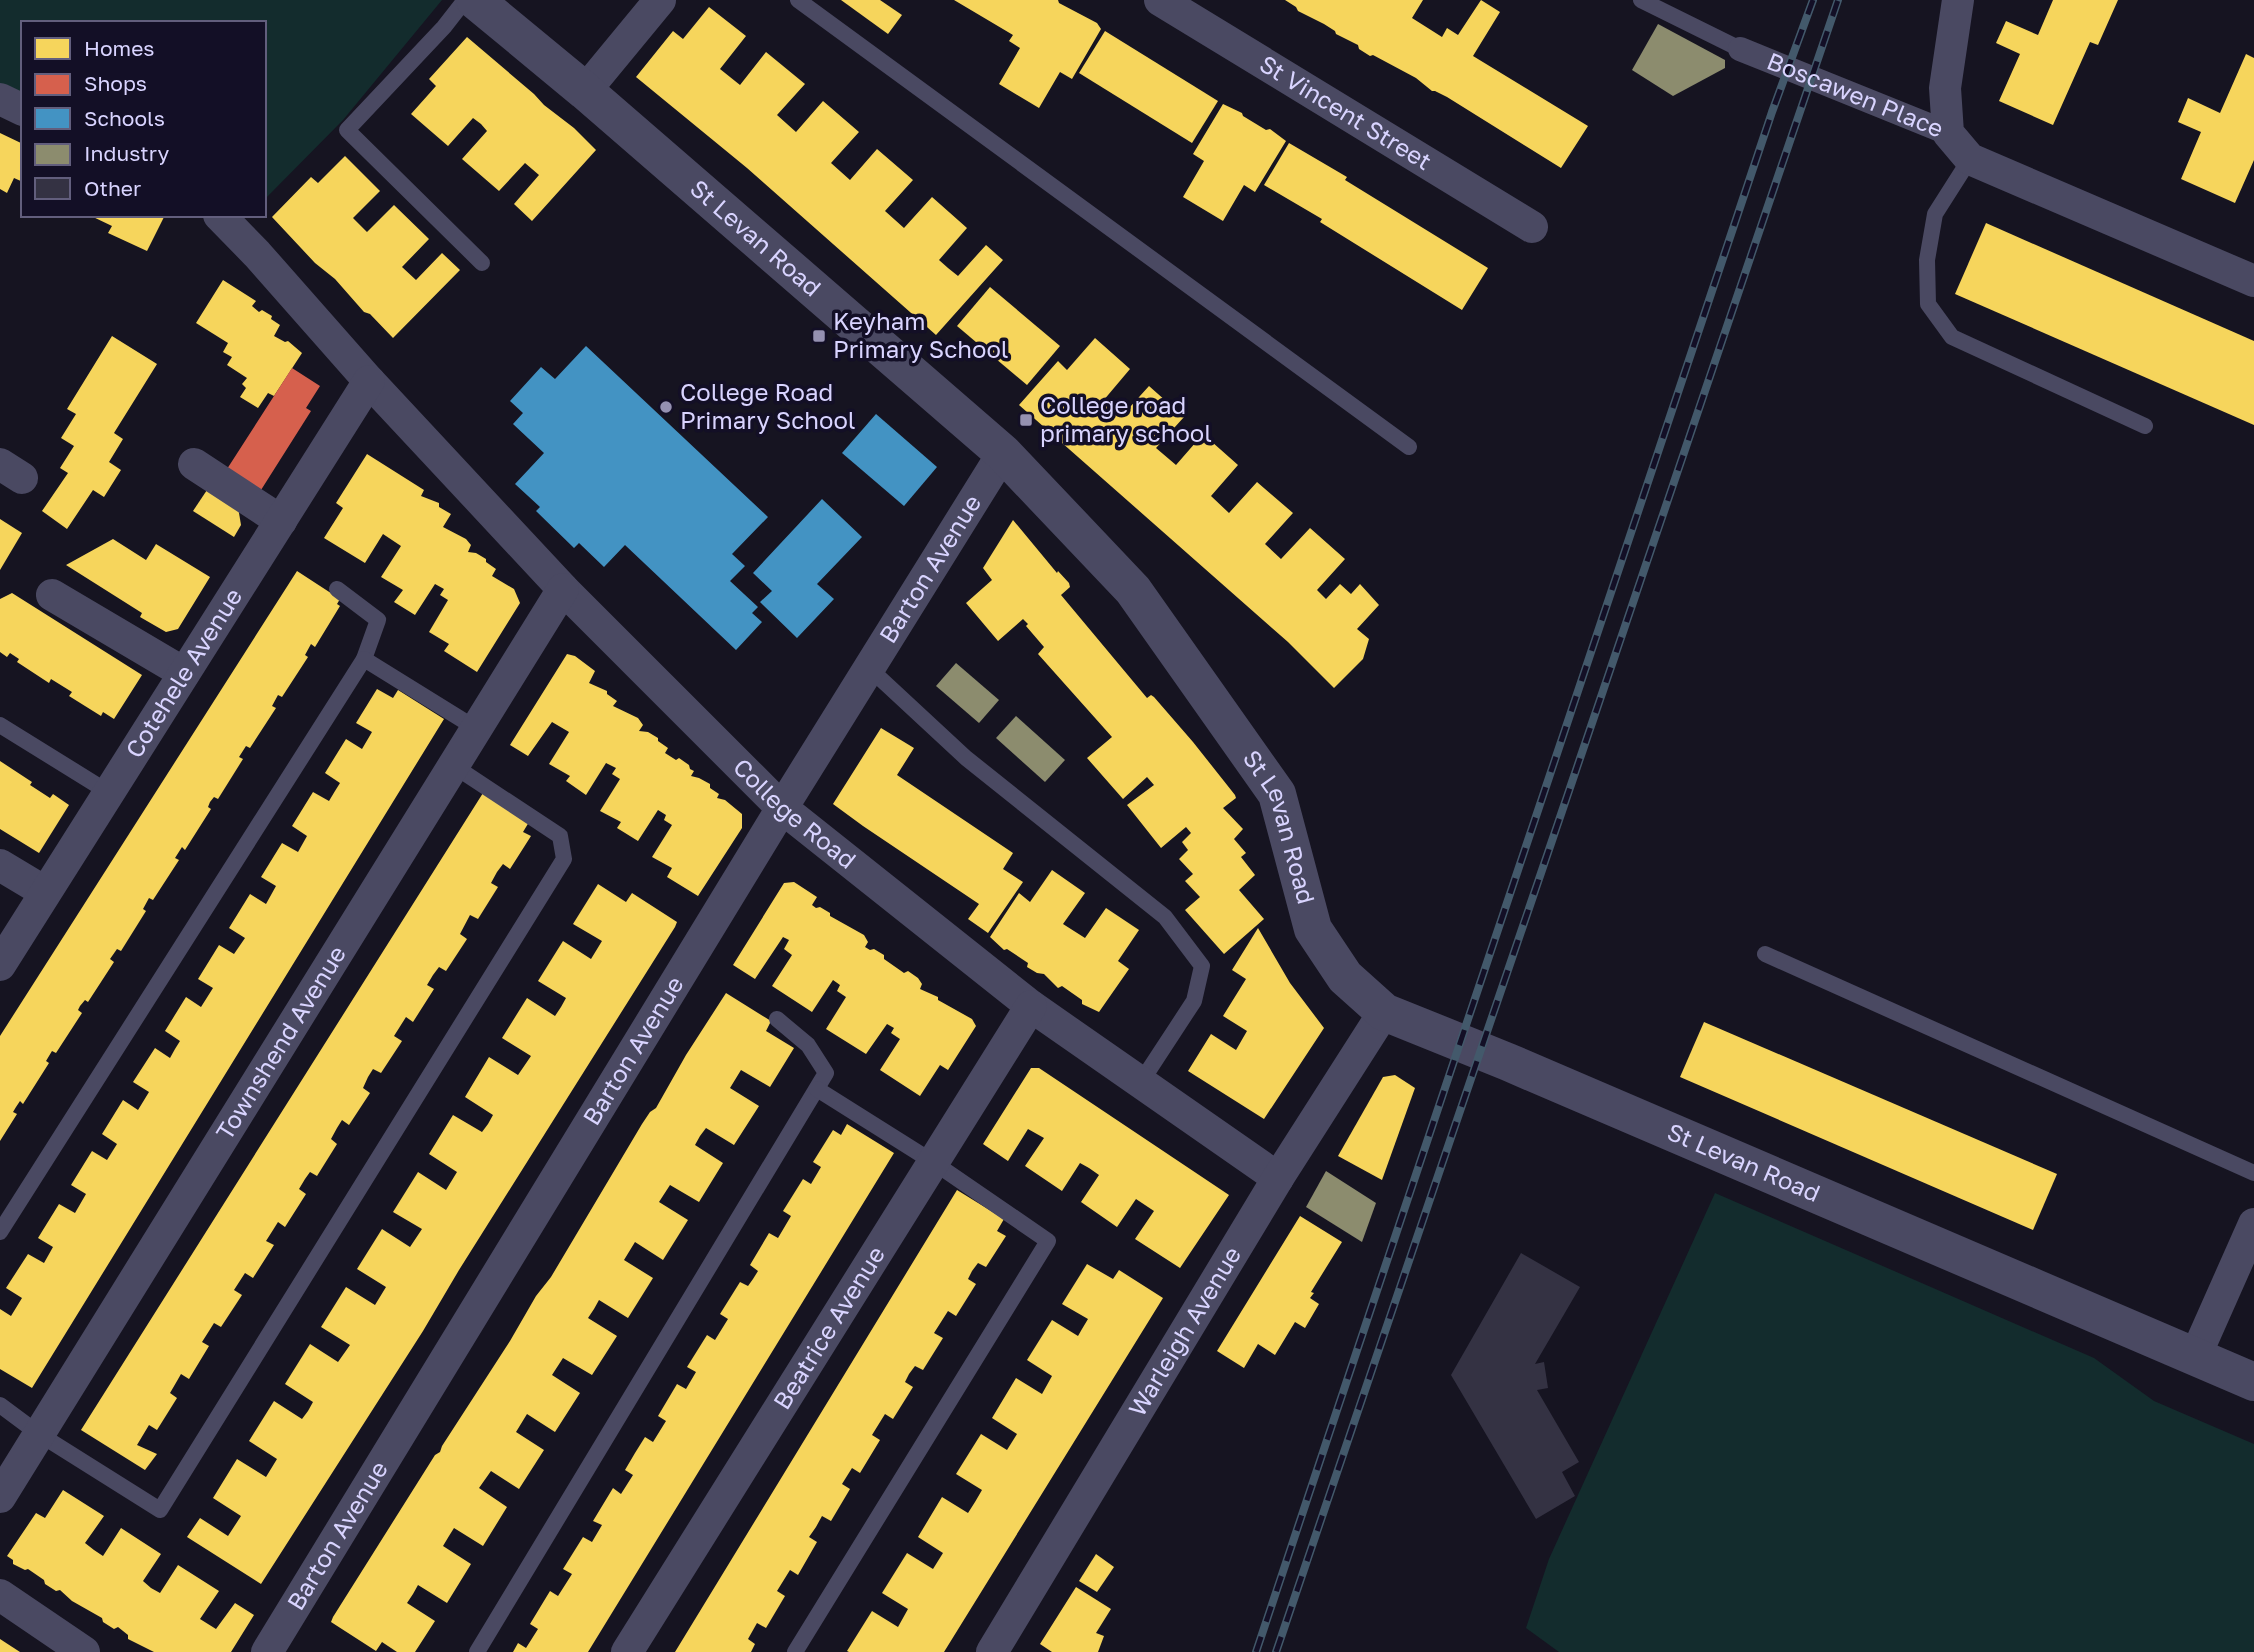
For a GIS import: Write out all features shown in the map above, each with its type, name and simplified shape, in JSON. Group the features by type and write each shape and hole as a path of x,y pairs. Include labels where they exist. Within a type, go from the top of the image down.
{"street":[{"name":"St Levan Road","path":"475,0 585,91 1003,453 1133,590 1277,794 1313,929 1345,977 1384,1012 1508,1062 2254,1382"},
{"path":"585,91 660,0"},
{"name":"St Vincent Street","path":"1160,0 1532,227"},
{"path":"1948,133 1945,88 1958,0"},
{"name":"Boscawen Place","path":"1740,49 1948,133 1970,159 2254,281"},
{"path":"0,99 21,109"},
{"name":"College Road","path":"221,217 563,589 782,808 1031,1006 1278,1178"},
{"name":"Cotehele Avenue","path":"0,965 369,381"},
{"name":"Barton Avenue","path":"267,1652 782,808 1003,453"},
{"path":"194,464 281,521"},
{"name":"Townshend Avenue","path":"0,1497 563,589"},
{"path":"52,595 184,673"},
{"path":"0,865 45,892"},
{"name":"Beatrice Avenue","path":"627,1652 1031,1006"},
{"name":"Warleigh Avenue","path":"992,1652 1278,1178 1384,1012"},
{"path":"2195,1357 2254,1224"},
{"path":"0,1595 84,1652"}],"lane":[{"path":"465,0 444,27 347,130 482,263"},
{"path":"799,0 1409,447"},
{"name":"Boscawen Place","path":"1641,0 1740,49"},
{"path":"1970,159 1936,214 1927,260 1928,304 1952,337 2145,426"},
{"path":"0,1232 364,659 378,620 337,589"},
{"path":"364,659 477,729"},
{"path":"869,668 966,758 1165,917 1202,966 1194,1001 1141,1082"},
{"path":"0,725 108,792"},
{"path":"0,1405 39,1434 160,1510 564,859 560,836 454,766"},
{"path":"1765,954 2254,1173"},
{"path":"477,1652 826,1073 808,1045 777,1019"},
{"path":"795,1652 1048,1241 933,1162 817,1089"}],"green space":[{"path":"0,0 442,0 343,120 266,198 266,21 21,21 21,101 0,91"},
{"path":"1715,1193 2094,1358 2154,1401 2254,1444 2254,1652 1559,1652 1526,1628 1549,1559"}],"building: Homes":[{"path":"841,0 880,0 902,15 888,34"},
{"path":"954,0 1058,0 1097,23 1101,29 1072,79 1060,72 1039,108 999,84 1020,48 1009,41 1013,35"},
{"path":"1285,0 1423,0 1412,18 1442,37 1447,28 1458,35 1481,0 1500,12 1473,56 1588,126 1561,168 1447,97 1432,91 1416,78 1373,55 1370,56 1359,49 1358,45 1298,11"},
{"path":"2053,0 2118,0 2098,45 2090,42 2053,125 1999,101 2020,54 1996,43 2006,21 2038,35"},
{"path":"709,7 746,36 720,69 740,85 766,52 805,84 777,115 796,132 823,101 859,132 831,163 850,180 877,149 913,180 885,211 904,228 932,197 967,228 939,260 948,268 958,276 986,245 1003,260 936,335 747,168 636,77 673,31 683,39"},
{"path":"1105,31 1218,101 1192,143 1079,73"},
{"path":"467,37 596,150 532,221 514,204 539,175 525,163 499,191 462,159 487,131 481,124 473,118 448,146 411,114 436,86 429,79"},
{"path":"2246,54 2254,58 2254,160 2235,203 2181,179 2201,132 2178,122 2188,98 2220,113"},
{"path":"1223,104 1242,113 1266,130 1270,129 1286,141 1255,192 1244,185 1223,221 1183,197 1204,161 1193,154"},
{"path":"0,133 21,143 21,181 14,178 7,193 0,189"},
{"path":"1289,143 1488,268 1462,310 1320,222 1322,219 1264,185"},
{"path":"345,156 380,191 353,218 367,232 394,205 429,239 402,267 416,280 442,253 460,270 393,338 370,314 364,312 335,279 315,263 272,217 311,177 318,183"},
{"path":"93,217 164,217 147,251 108,233 112,226"},
{"path":"1986,223 2254,341 2254,425 1955,294"},
{"path":"223,280 256,301 252,306 259,312 262,310 272,316 271,319 280,325 274,336 288,341 302,353 274,396 268,393 258,408 240,397 246,388 242,384 247,378 227,365 232,357 223,352 228,343 196,323"},
{"path":"990,287 1060,346 1027,385 957,326"},
{"path":"112,336 157,364 114,433 123,439 109,462 121,470 104,497 93,490 67,529 42,511 68,473 60,468 74,446 61,438 76,414 67,409"},
{"path":"1095,338 1130,369 1103,401 1121,417 1149,386 1184,417 1156,448 1176,465 1203,434 1238,465 1211,496 1229,513 1257,482 1293,513 1265,544 1281,559 1310,528 1345,559 1317,590 1326,599 1340,584 1351,594 1360,584 1379,605 1357,629 1369,639 1363,659 1334,688 1288,642 1019,405 1058,361 1067,370"},
{"path":"367,454 424,490 421,496 439,503 439,507 451,514 443,527 466,539 471,545 468,552 486,559 486,562 496,569 492,576 514,589 520,603 477,672 444,651 449,644 429,632 448,600 440,595 444,589 435,584 415,615 394,602 403,590 381,577 401,546 383,534 365,563 324,538 343,508 336,503"},
{"path":"209,487 238,507 241,525 234,537 193,511"},
{"path":"0,519 22,533 0,570"},
{"path":"1013,520 1057,573 1058,571 1069,583 1070,587 1061,595 1147,698 1151,695 1154,697 1235,795 1236,798 1223,808 1243,829 1234,839 1246,853 1241,857 1255,875 1239,890 1264,919 1224,954 1185,910 1200,897 1185,881 1193,874 1179,859 1188,850 1182,842 1191,833 1186,827 1161,848 1127,805 1154,785 1147,777 1123,799 1087,758 1112,737 1038,654 1044,647 1026,626 1028,624 1023,619 998,641 966,603 992,580 983,568"},
{"path":"113,539 146,560 156,544 210,577 178,629 166,632 140,617 142,613 66,565"},
{"path":"297,571 340,599 337,604 340,606 315,647 311,644 305,655 308,657 282,697 278,695 272,706 276,708 250,748 246,746 239,757 243,759 218,799 214,797 210,802 208,807 211,809 185,850 182,847 175,858 179,860 153,900 149,898 143,909 146,911 121,951 117,949 110,959 114,962 88,1002 85,1000 80,1006 78,1010 82,1013 56,1053 52,1051 46,1061 49,1063 23,1104 20,1101 16,1107 13,1112 17,1114 0,1141 0,1036"},
{"path":"12,593 142,675 114,719 103,712 101,716 69,696 72,692 51,679 49,683 17,662 19,659 10,653 7,657 0,652 0,599"},
{"path":"567,654 575,656 595,671 589,683 607,691 607,694 617,701 613,706 638,718 643,725 639,731 648,732 658,738 658,741 668,748 665,753 689,765 694,771 691,776 710,784 710,788 719,794 717,798 725,800 742,814 742,828 698,896 667,877 672,868 652,857 672,825 664,820 666,815 658,810 638,841 617,828 621,822 600,811 620,779 612,774 616,768 606,763 586,795 566,781 570,776 549,764 569,732 552,722 528,756 510,745"},
{"path":"377,689 393,698 398,690 444,719 32,1388 0,1369 0,1309 11,1316 22,1298 6,1288 28,1254 44,1263 53,1247 38,1238 59,1204 75,1213 86,1194 71,1185 92,1151 107,1160 117,1144 102,1134 123,1100 138,1110 149,1092 133,1082 155,1048 170,1058 180,1041 165,1031 186,997 201,1007 213,988 198,979 219,945 234,954 245,938 229,928 250,894 266,904 276,886 261,877 282,843 298,852 307,836 292,826 313,792 329,801 340,783 325,773 346,739 362,749 372,732 356,723"},
{"path":"881,728 914,748 897,775 1013,853 1003,869 1023,882 988,933 968,919 979,904 833,804"},
{"path":"0,761 32,782 30,785 50,798 53,794 69,805 39,853 0,829"},
{"path":"483,793 529,822 523,832 531,836 510,869 503,864 497,872 491,883 498,887 478,919 470,915 460,934 467,939 446,971 439,967 433,975 427,985 434,989 413,1022 406,1017 394,1036 402,1041 381,1073 373,1069 363,1088 370,1093 349,1125 342,1120 331,1139 337,1144 317,1176 310,1172 305,1179 299,1189 306,1194 285,1227 278,1222 266,1241 274,1245 253,1278 245,1273 234,1290 242,1295 221,1327 214,1323 202,1342 209,1346 189,1379 181,1374 170,1393 177,1398 157,1430 149,1425 137,1445 157,1454 145,1470 81,1430"},
{"path":"1052,870 1085,893 1063,924 1085,938 1106,908 1139,930 1118,961 1129,969 1099,1012 1082,1004 1082,1000 1062,986 1058,988 1044,974 1027,967 1028,963 1007,949 1004,950 990,937 1019,893 1030,902"},
{"path":"794,882 817,897 812,905 820,907 830,913 830,916 864,935 868,942 865,947 874,949 904,973 908,971 918,978 922,984 920,989 972,1019 976,1026 948,1070 940,1065 920,1096 880,1070 900,1039 891,1033 894,1028 887,1024 866,1054 826,1029 846,997 837,991 840,985 833,980 812,1012 772,986 792,955 784,949 789,940 783,937 755,979 733,965 784,883"},
{"path":"598,884 626,902 632,893 677,922 675,927 423,1331 261,1584 187,1537 200,1518 228,1536 241,1516 213,1498 237,1459 266,1477 277,1459 249,1441 274,1401 302,1419 308,1411 313,1402 285,1384 310,1344 338,1362 350,1345 321,1327 346,1287 375,1305 386,1287 357,1269 382,1229 410,1247 422,1229 393,1212 418,1172 446,1190 457,1172 429,1154 453,1115 482,1132 488,1124 493,1115 465,1097 489,1057 518,1075 531,1056 502,1038 527,998 555,1016 561,1007 566,998 538,981 563,941 591,959 602,941 573,924"},
{"path":"1258,928 1290,983 1324,1028 1264,1119 1188,1071 1211,1034 1236,1050 1247,1031 1223,1016 1246,979 1232,970"},
{"path":"726,993 771,1021 766,1031 794,1048 770,1087 741,1070 730,1088 759,1106 734,1145 706,1128 700,1136 695,1145 723,1163 699,1202 670,1185 659,1202 688,1220 663,1260 635,1242 624,1260 653,1278 628,1318 599,1300 588,1318 617,1336 592,1375 563,1358 552,1375 580,1393 555,1432 527,1414 516,1432 544,1450 519,1489 491,1471 479,1488 507,1507 483,1546 454,1528 443,1546 471,1564 447,1603 418,1585 407,1603 435,1621 415,1652 397,1652 382,1642 376,1651 331,1622 333,1617 435,1455 440,1452 536,1296 551,1277 642,1124 656,1108"},
{"path":"1704,1022 2057,1174 2033,1230 1680,1077"},
{"path":"1031,1068 1039,1068 1229,1195 1180,1268 1135,1239 1154,1211 1136,1199 1117,1227 1081,1202 1099,1175 1089,1168 1080,1163 1062,1191 1025,1166 1044,1138 1028,1129 1008,1161 983,1144"},
{"path":"1395,1075 1415,1088 1382,1180 1338,1156 1383,1077"},
{"path":"847,1124 894,1153 588,1652 513,1652 518,1643 526,1648 538,1629 530,1624 550,1591 558,1596 572,1574 563,1569 583,1537 592,1542 602,1525 593,1521 613,1488 621,1494 633,1475 625,1470 645,1437 653,1442 666,1421 658,1416 677,1384 686,1389 696,1372 687,1367 707,1335 715,1340 728,1319 720,1314 740,1282 748,1286 758,1271 750,1265 769,1233 778,1238 791,1216 783,1211 803,1179 811,1184 821,1167 813,1162 833,1130 841,1135"},
{"path":"957,1190 1004,1219 997,1231 1006,1236 986,1267 978,1263 972,1271 968,1279 976,1284 956,1316 948,1311 934,1333 943,1338 923,1370 915,1366 909,1374 905,1382 913,1387 893,1419 885,1414 872,1435 880,1440 860,1473 852,1468 842,1484 850,1489 831,1521 822,1516 809,1537 817,1542 798,1575 790,1570 777,1591 785,1596 766,1628 757,1623 748,1639 755,1644 751,1652 675,1652"},
{"path":"1300,1216 1342,1242 1311,1292 1314,1293 1310,1298 1319,1304 1305,1328 1295,1322 1275,1355 1258,1344 1244,1368 1217,1351"},
{"path":"1087,1264 1113,1279 1119,1270 1163,1298 944,1652 847,1651 872,1611 898,1627 908,1609 882,1593 907,1553 933,1569 943,1553 918,1537 942,1497 968,1513 975,1502 982,1490 956,1474 981,1434 1007,1450 1017,1434 992,1418 1016,1378 1042,1394 1052,1376 1027,1360 1052,1320 1078,1336 1088,1319 1062,1304"},
{"path":"63,1490 104,1516 85,1543 103,1556 121,1528 161,1554 143,1581 151,1588 160,1593 178,1565 219,1591 200,1619 216,1629 235,1603 254,1615 231,1652 154,1652 128,1639 128,1635 118,1627 114,1629 103,1622 102,1618 72,1601 60,1590 56,1591 45,1584 44,1580 28,1569 13,1564 13,1560 7,1556 36,1513 45,1518"},
{"path":"1096,1554 1114,1567 1097,1592 1079,1581"},
{"path":"1076,1587 1111,1609 1096,1633 1104,1636 1098,1652 1052,1652 1040,1644"},
{"path":"0,1639 20,1652 0,1652"}],"building: Shops":[{"path":"292,368 320,386 306,408 311,411 261,490 227,469"}],"building: Schools":[{"path":"586,346 768,517 732,554 745,566 730,581 758,607 752,613 762,622 736,650 625,545 604,567 579,543 574,548 536,511 540,507 515,484 544,453 513,424 523,413 510,401 541,367 555,379"},
{"path":"876,414 937,467 904,506 842,453"},
{"path":"822,499 862,537 817,584 834,599 797,638 760,602 772,591 753,573"}],"building: Industry":[{"path":"1658,24 1725,60 1725,68 1673,96 1632,70"},
{"path":"956,663 999,700 979,723 936,686"},
{"path":"1016,716 1065,760 1045,782 996,738"},
{"path":"1326,1171 1376,1203 1362,1242 1306,1207"}],"building: Other":[{"path":"1521,1253 1580,1287 1535,1364 1544,1362 1548,1388 1537,1390 1579,1462 1562,1472 1575,1496 1536,1519 1451,1375"}],"railway":[{"path":"1256,1652 1772,112 1813,0"},
{"path":"1276,1652 1838,0"}],"place":[{"name":"Keyham Primary School","path":"819,336"},
{"name":"College Road Primary School","path":"666,407"},
{"name":"College road primary school","path":"1026,420"}]}
